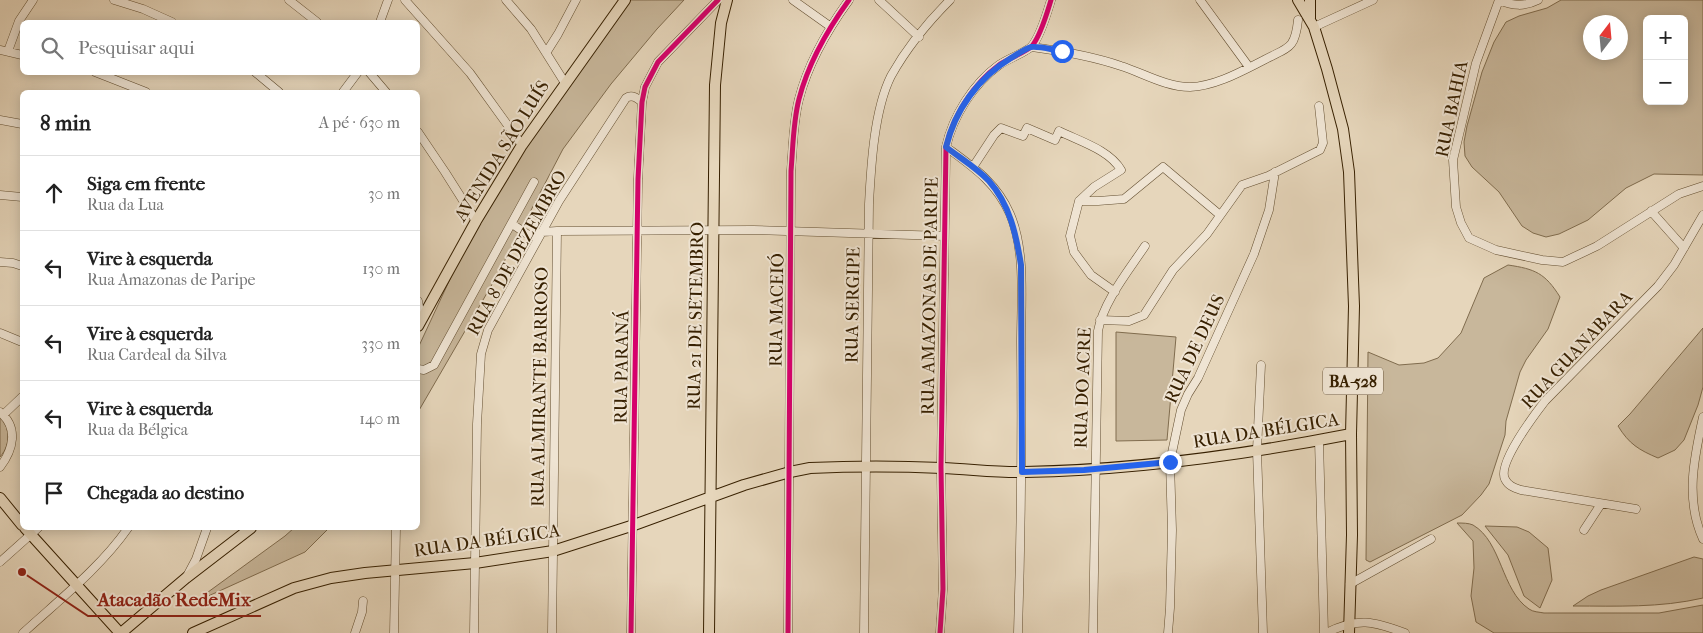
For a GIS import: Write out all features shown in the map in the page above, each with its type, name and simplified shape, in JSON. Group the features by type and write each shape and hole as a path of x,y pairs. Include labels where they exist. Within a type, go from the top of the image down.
{"main road":[{"name":"AVENIDA SÃO LUÍS","path":"420,321 476,221 522,145 625,0"},
{"name":"RUA 21 DE SETEMBRO","path":"709,633 717,53 721,23 727,0"},
{"name":"BA-528","path":"1298,0 1312,23 1332,84 1343,129 1349,172 1354,306 1351,434 1352,535 1349,628"},
{"path":"1310,0 1312,23"},
{"name":"RUA DA BÉLGICA","path":"193,633 294,588 312,583 331,578 475,562 553,551 634,525 710,497 790,472 810,468 865,466 1022,472 1096,470 1258,450 1351,434"},
{"path":"0,498 20,522"},
{"path":"31,530 120,633 186,578 248,530"}],"street":[{"path":"20,55 4,51 19,21 33,0"},
{"path":"114,0 143,9 168,20"},
{"path":"289,0 314,20"},
{"path":"381,20 388,0"},
{"path":"405,0 470,73 522,145"},
{"path":"506,0 531,29 565,83"},
{"path":"546,53 576,0"},
{"name":"RUA PARANÁ","path":"631,633 638,161 642,102 645,87 658,62 718,0"},
{"path":"794,0 831,27"},
{"name":"RUA MACEIÓ","path":"788,633 791,171 799,99 820,48 849,0"},
{"path":"879,0 918,37"},
{"name":"RUA SERGIPE","path":"864,633 865,466 871,179 883,98 891,77 904,55 950,0"},
{"path":"1052,0 1043,25 1032,47 1085,56 1178,86 1189,87 1202,85 1236,74 1292,44 1296,38 1298,20"},
{"path":"1200,0 1249,67"},
{"path":"1312,23 1360,3 1373,0"},
{"path":"1499,0 1510,5 1524,5 1538,0"},
{"name":"RUA BAHIA","path":"1499,0 1476,64 1454,160 1456,207 1461,224 1470,238 1496,250 1542,260 1563,262 1597,246 1679,194 1703,186"},
{"name":"RUA AMAZONAS DE PARIPE","path":"940,633 943,589 942,468 946,147 949,132 956,117 975,88 1000,65 1032,47"},
{"path":"103,75 141,90"},
{"path":"259,75 277,90"},
{"path":"344,90 356,75"},
{"path":"372,75 384,90"},
{"name":"RUA 8 DE DEZEMBRO","path":"474,633 477,424 482,346 488,330 559,201 626,98 634,96 642,102"},
{"path":"1100,320 1129,321 1144,315 1173,270 1207,234 1242,185 1275,172 1322,148 1319,106"},
{"path":"0,120 20,124"},
{"path":"973,167 994,135 1001,128 1023,136 1027,128 1055,140 1059,131 1102,152 1118,163 1121,170 1094,187 1079,201 1070,236 1074,252 1091,275 1116,292"},
{"path":"420,135 476,221"},
{"path":"946,147 989,180 1001,197 1011,216 1021,265 1022,472 1018,633"},
{"path":"1079,201 1124,199 1164,167 1220,216"},
{"name":"RUA DE DEUS","path":"1168,633 1172,530 1170,462 1181,410 1244,278 1262,233 1269,210 1275,172"},
{"path":"420,369 424,370 434,365 534,182"},
{"path":"0,195 20,197"},
{"path":"1651,211 1684,248"},
{"name":"RUA GUANABARA","path":"1601,504 1521,490 1508,484 1504,479 1505,466 1535,414 1545,401 1658,286 1674,265 1703,215"},
{"path":"512,224 532,236 542,232 557,231 714,230 944,236"},
{"name":"RUA ALMIRANTE BARROSO","path":"552,633 557,231"},
{"name":"RUA DO ACRE","path":"1094,633 1098,331 1100,320 1145,246"},
{"path":"0,262 20,265"},
{"path":"0,333 20,341"},
{"path":"1261,365 1258,450 1263,633"},
{"path":"0,467 7,458 12,446 13,436 8,420 2,413 20,399"},
{"path":"1703,417 1694,462 1692,499 1697,524 1703,540"},
{"path":"1319,440 1325,633 1380,624 1405,633"},
{"path":"1584,530 1601,504 1636,509"},
{"path":"0,562 31,530"},
{"path":"23,633 104,558 127,530"},
{"path":"186,578 206,530"},
{"path":"394,633 396,530"},
{"path":"1350,584 1432,540"},
{"path":"199,550 206,562"},
{"path":"355,633 362,612 363,601"}],"shaded area":[{"path":"626,0 684,0 611,84 563,149 494,281 420,409 420,344 477,221 520,148"},
{"path":"1561,0 1703,0 1703,175 1654,174 1626,188 1588,220 1559,234 1546,237 1533,233 1522,226 1499,192 1472,167 1465,156 1464,142 1482,72 1494,42 1506,22 1547,8"},
{"path":"1508,265 1525,268 1544,277 1560,297 1548,329 1526,360 1520,372 1506,421 1505,435 1489,484 1462,515 1370,562 1366,560 1368,352 1399,365 1424,363 1438,358 1461,333 1484,278"},
{"path":"1703,328 1703,387 1698,405 1684,440 1675,450 1658,458 1635,446 1618,426"},
{"path":"1116,332 1176,337 1167,440 1116,441"},
{"path":"0,413 7,430 8,441 0,457"},
{"path":"1457,523 1471,524 1483,533 1496,554 1513,590 1520,601 1531,610 1544,613 1659,613 1703,605 1703,633 1494,633 1476,622 1471,596 1474,568 1473,541"},
{"path":"1485,526 1517,527 1529,532 1548,548 1552,580 1540,608 1524,596 1508,555"},
{"path":"292,530 327,530 305,552 193,603"},
{"path":"1694,557 1703,559 1703,598 1655,605 1573,606 1601,590"}],"cycle path":[{"path":"631,633 638,179 642,102 645,87 658,62 718,0"},
{"path":"788,633 791,171 794,126 799,99 813,60 826,35 849,0"},
{"path":"940,633 943,589 941,467 946,147 959,112 981,81 999,65 1032,46 1041,30 1051,0"}],"place":[{"name":"Atacadão RedeMix","path":"22,572"}],"route":[{"path":"1062,51 1032,47 1017,54 987,75 975,88 956,117 949,132 946,147 989,180 1011,216 1021,265 1022,472 1084,470 1170,462"}]}
